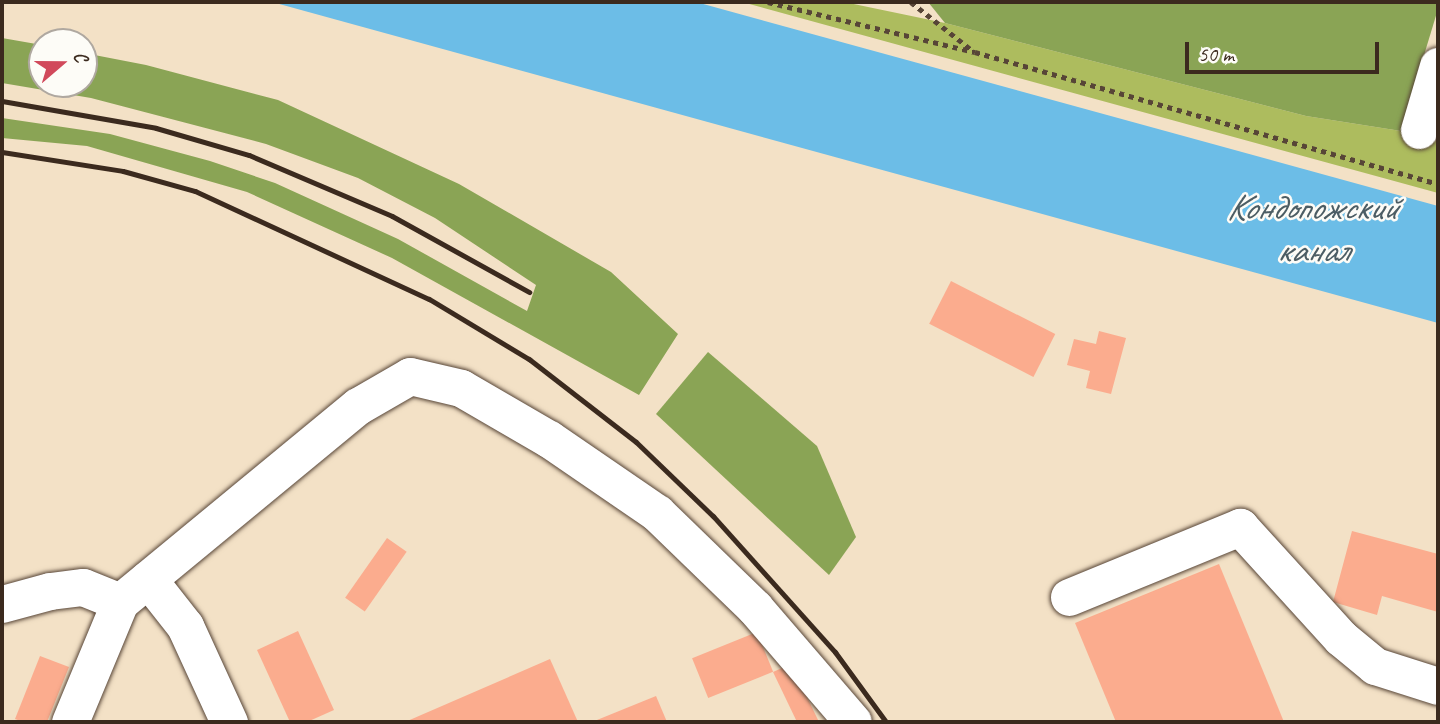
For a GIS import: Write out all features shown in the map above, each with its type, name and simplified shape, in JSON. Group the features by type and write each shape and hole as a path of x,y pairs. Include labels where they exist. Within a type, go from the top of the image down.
{"street":[{"path":"1419,130 1438,66"},
{"path":"70,722 120,602 358,406 410,376 461,388 549,439 657,513 755,608 853,722"},
{"path":"1069,597 1240,527 1341,638 1375,666 1438,686"},
{"path":"148,579 185,626 229,722"},
{"path":"2,604 50,591 83,587 120,602"}],"path":[{"path":"768,2 975,52 1438,184"},
{"path":"911,2 975,52"}],"green space":[{"path":"742,2 844,2 945,23 1306,116 1401,131 1438,142 1438,193"},
{"path":"928,2 1438,2 1438,9 1401,131 1306,116 945,23"},
{"path":"2,38 28,43 28,87 2,83"},
{"path":"98,56 146,65 278,100 459,184 611,272 678,334 639,395 392,258 247,192 87,146 2,138 2,118 110,134 210,161 275,183 398,239 527,311 536,285 435,218 358,178 266,144 91,98 98,98"},
{"path":"708,352 817,446 856,537 829,575 656,414"}],"water":[{"name":"Кондопожский канал","path":"272,2 696,2 1438,206 1438,323"}],"building":[{"path":"951,281 1055,334 1033,377 929,324"},
{"path":"1099,331 1126,338 1111,394 1086,388 1090,371 1067,365 1074,339 1096,344"},
{"path":"1352,531 1438,554 1438,612 1382,596 1377,615 1333,602"},
{"path":"387,538 407,552 365,612 345,598"},
{"path":"1219,564 1284,722 1116,722 1075,623"},
{"path":"298,631 334,710 307,722 290,722 257,650"},
{"path":"757,632 773,672 708,698 692,658"},
{"path":"40,656 69,667 47,722 23,722 15,719"},
{"path":"550,659 578,722 405,722"},
{"path":"791,664 819,722 797,722 773,672"},
{"path":"656,696 667,722 592,722"}],"railway":[{"path":"2,101 156,128 249,155 392,216 529,292"},
{"path":"2,152 123,171 195,191 429,299 529,359 636,442 713,516 835,652 886,722"}]}
